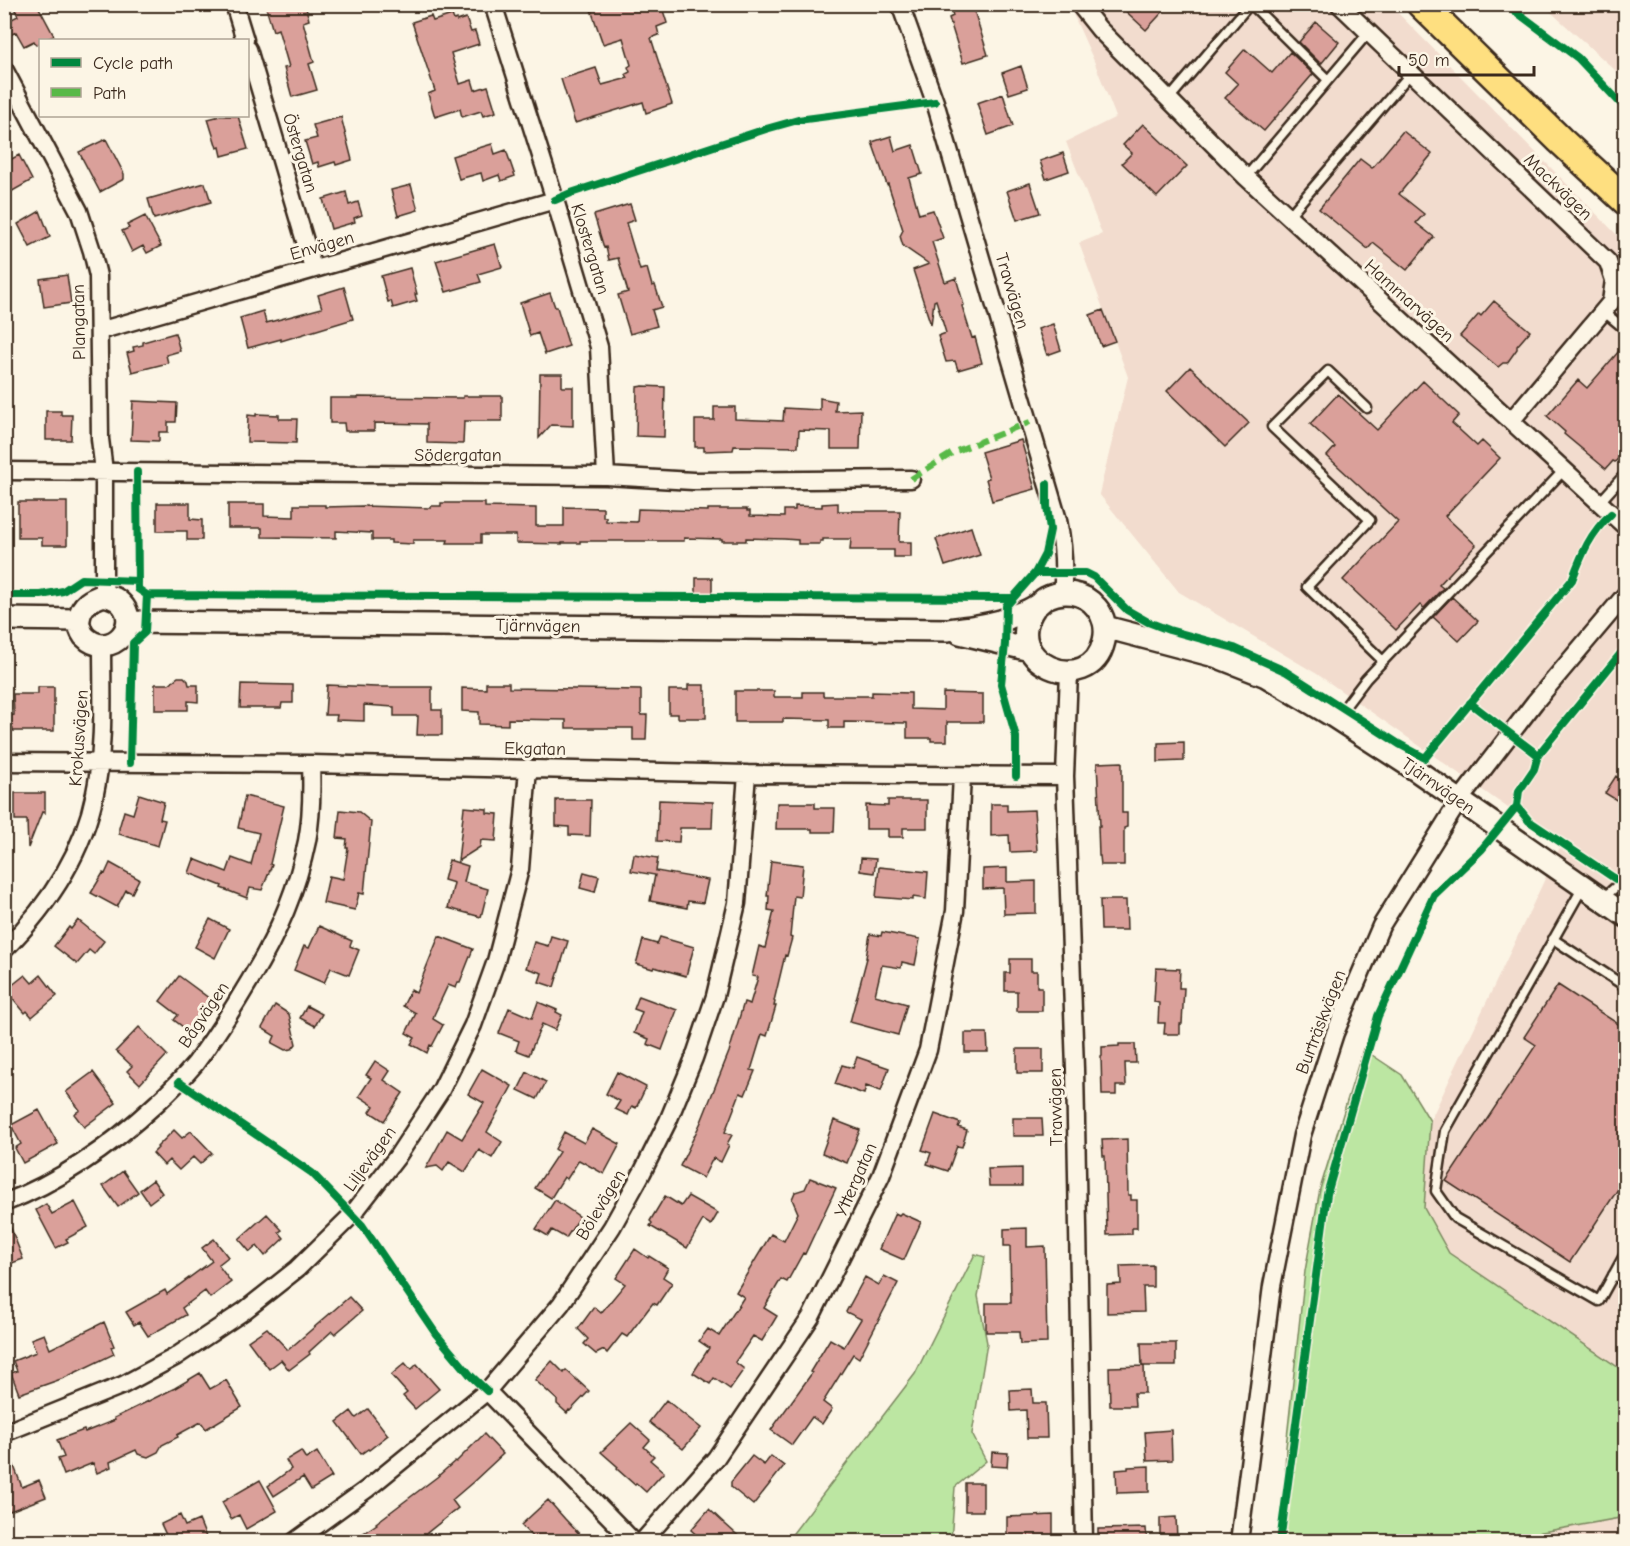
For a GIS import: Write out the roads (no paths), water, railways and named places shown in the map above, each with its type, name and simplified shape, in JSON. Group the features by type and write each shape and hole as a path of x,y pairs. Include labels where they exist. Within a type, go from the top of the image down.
{"highway":[{"path":"1421,4 1626,201"}],"street":[{"path":"234,4 245,39"},
{"name":"Klostergatan","path":"493,4 599,347 606,476"},
{"name":"Travvägen","path":"900,4 935,102 1058,520 1063,542 1062,593"},
{"name":"Hammarvägen","path":"1079,4 1099,29 1246,177 1626,527"},
{"name":"Mackvägen","path":"1339,4 1608,262 1614,280 1611,302 1511,421"},
{"name":"Östergatan","path":"249,52 313,268"},
{"name":"Plangatan","path":"4,69 79,211 98,276 100,440 104,471 104,595"},
{"name":"Envägen","path":"99,331 555,200"},
{"name":"Södergatan","path":"4,471 606,476 693,482 911,479"},
{"path":"1062,593 1076,594 1088,600 1101,614 1105,627 1103,644 1098,655 1088,665 1069,672 1043,665 1030,650 1027,642 1026,628 1035,607 1045,598 1062,593"},
{"name":"Burträskvägen","path":"1239,1542 1272,1286 1302,1135 1335,1033 1381,926 1459,801 1535,702 1626,594"},
{"path":"104,595 117,600 125,609 128,622 124,634 115,643 102,645 90,642 81,632 78,620 82,608 92,600 104,595"},
{"name":"Tjärnvägen","path":"128,622 948,630 984,625 1035,607"},
{"path":"4,620 78,620"},
{"name":"Tjärnvägen","path":"1105,627 1215,656 1266,676 1410,766 1626,916"},
{"name":"Tjärnvägen","path":"948,630 1030,650"},
{"name":"Krokusvägen","path":"4,950 55,890 81,842 95,794 99,763 102,728 102,645"},
{"name":"Travvägen","path":"1069,672 1065,776 1075,1069 1084,1542"},
{"name":"Ekgatan","path":"4,762 311,764 747,774 1065,776"},
{"name":"Bågvägen","path":"4,1203 92,1157 130,1128 179,1082 231,1014 266,955 290,899 307,843 312,802 311,764"},
{"name":"Liljevägen","path":"4,1433 123,1385 175,1357 244,1311 297,1269 352,1215 397,1157 441,1090 472,1025 496,961 520,868 528,768"},
{"name":"Bölevägen","path":"294,1542 367,1489 487,1391 561,1304 612,1227 668,1121 694,1058 715,996 736,903 747,774"},
{"name":"Yttergatan","path":"642,1542 716,1458 811,1317 881,1176 928,1050 955,911 962,776"},
{"path":"487,1391 633,1542"}],"lane":[{"path":"1169,99 1251,4 1328,80"},
{"path":"1246,177 1368,33"},
{"path":"1288,217 1411,73"},
{"path":"1603,311 1626,330"},
{"path":"1367,408 1328,371 1272,427 1370,520 1307,587 1383,661"},
{"path":"1333,716 1344,708 1366,679 1564,470"},
{"path":"1599,503 1626,473"},
{"path":"1602,899 1626,878"},
{"path":"1583,886 1445,1131 1436,1191 1455,1218 1599,1301 1626,1252"},
{"path":"1553,939 1626,987"},
{"path":"1613,1275 1626,1280"}]}
